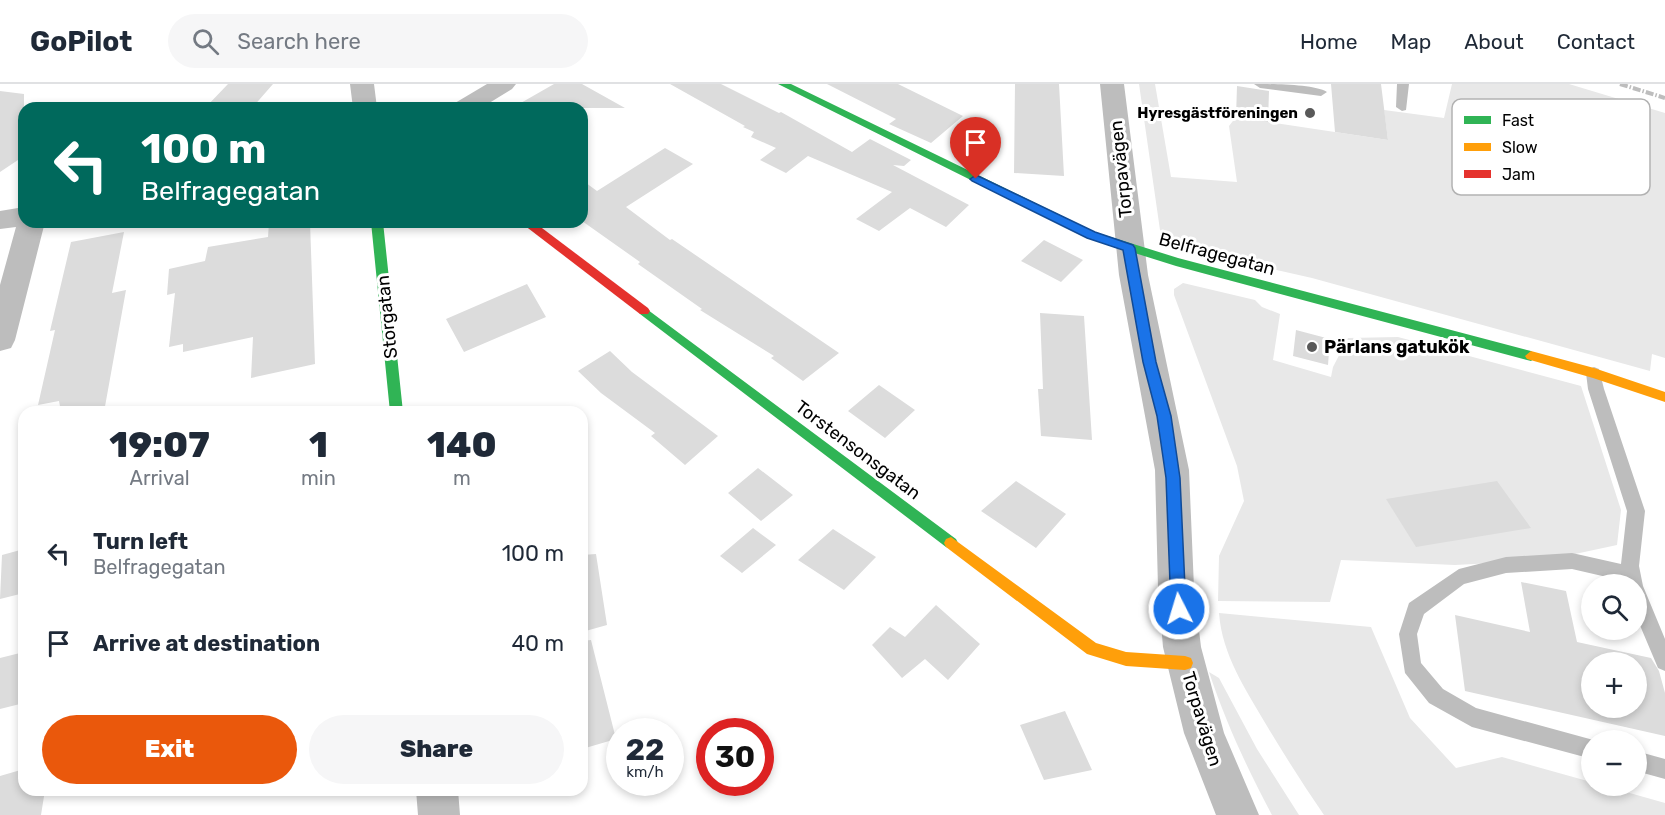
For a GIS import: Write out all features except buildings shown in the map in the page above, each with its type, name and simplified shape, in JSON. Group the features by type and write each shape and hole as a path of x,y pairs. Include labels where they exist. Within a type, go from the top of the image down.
{"street":[{"path":"362,84 364,102"},
{"path":"474,102 504,84"},
{"name":"Belfragegatan","path":"783,84 1091,235 1129,248 1594,373 1665,397"},
{"name":"Torpavägen","path":"1112,84 1129,248 1150,362 1164,416 1173,478 1176,591 1185,663 1192,697 1209,754 1238,815"},
{"path":"0,219 18,217"},
{"path":"0,340 29,228"},
{"name":"Storgatan","path":"379,228 396,406"},
{"name":"Torstensonsgatan","path":"534,228 1092,649 1107,656 1131,660 1185,663"},
{"path":"437,796 439,815"}],"lane":[{"path":"1260,84 1321,92"},
{"path":"1402,107 1403,84"},
{"path":"1594,373 1596,389 1636,511 1635,532 1629,553 1631,574"},
{"path":"1581,746 1472,717 1436,696 1412,667 1408,634 1416,609 1459,577 1506,565 1572,561 1615,574"},
{"path":"1647,619 1665,662"},
{"path":"1647,764 1665,768"}],"shaded area":[{"path":"1139,84 1155,84 1171,177 1237,182 1229,126 1236,117 1388,140 1384,110 1444,118 1452,84 1569,84 1619,99 1452,99 1452,195 1650,195 1650,108 1665,113 1665,358 1652,354 1650,371 1312,278 1180,248 1166,238 1160,230"},
{"path":"1183,283 1255,300 1262,307 1280,314 1273,360 1331,377 1333,367 1348,338 1398,337 1581,386 1621,510 1617,545 1547,560 1455,565 1341,560 1330,602 1218,601 1219,556 1244,501 1237,466 1174,295 1174,289"},
{"path":"1219,613 1371,627 1410,718 1456,768 1502,757 1581,779 1581,796 1640,796 1665,803 1665,815 1324,815 1243,686 1230,658"},
{"path":"1209,672 1219,678 1257,749 1299,815 1272,815 1222,709"}],"railway":[{"path":"1620,84 1665,98"}],"traffic: fast":[{"path":"783,84 1091,235 1176,262 1531,356"},
{"path":"378,228 396,406"},
{"path":"644,311 951,543"}],"traffic: slow":[{"path":"1531,356 1594,373 1665,397"},
{"path":"951,543 1092,649 1126,659 1185,663"}],"traffic: jam":[{"path":"534,228 644,311"}],"place":[{"name":"Hyresgästföreningen","path":"1310,113"},
{"name":"Pärlans gatukök","path":"1312,347"}],"route":[{"path":"976,179 1091,235 1129,248 1150,362 1164,416 1173,478 1176,591 1179,609"}]}
